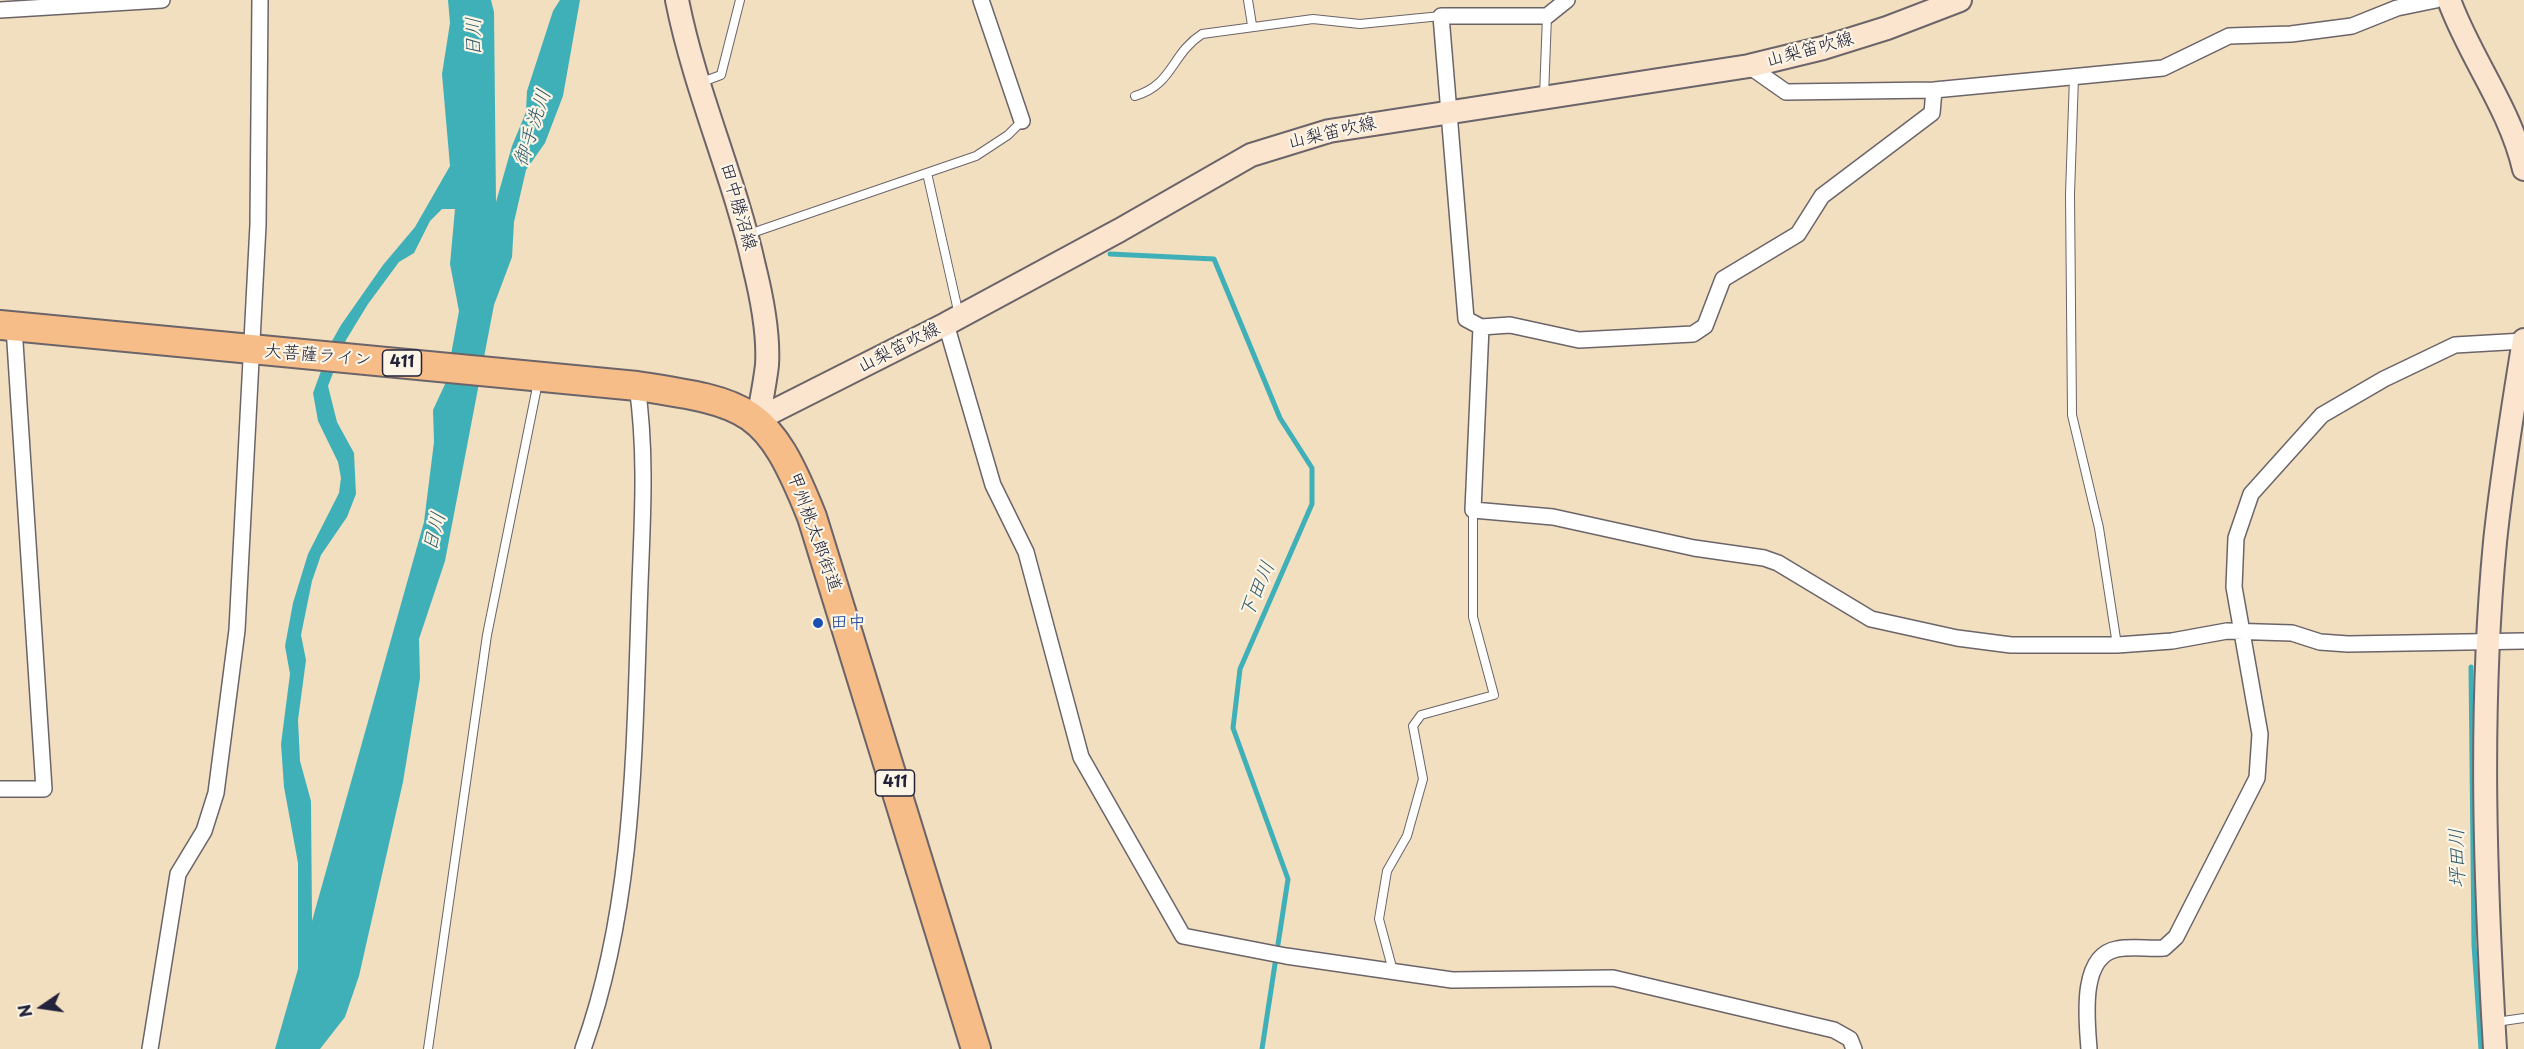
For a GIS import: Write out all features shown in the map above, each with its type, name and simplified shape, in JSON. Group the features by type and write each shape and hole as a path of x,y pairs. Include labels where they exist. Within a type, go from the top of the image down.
{"highway":[{"name":"大菩薩ライン","path":"7,326 637,386"},
{"name":"甲州桃太郎街道","path":"637,386 699,395 734,405 758,419 779,446 812,517 976,1049"}],"main road":[{"name":"田中勝沼線","path":"677,0 684,34 747,235 766,332 767,365 758,419"},
{"name":"山梨笛吹線","path":"758,419 953,320 1251,155 1329,131 1749,66 1876,32 1960,0"},
{"path":"2449,0 2460,29 2509,123 2524,169"},
{"path":"2495,1049 2484,767 2489,640 2495,544 2506,442 2524,340"}],"street":[{"path":"0,10 162,0"},
{"path":"150,1049 178,874 204,831 216,793 237,630 259,350 260,0"},
{"path":"981,0 1022,121"},
{"path":"1567,0 1547,16 1441,16 1466,319 1481,327 1510,325 1579,340 1694,334 1705,326 1723,279 1798,234 1822,195 1932,113 1934,90"},
{"path":"1749,66 1786,92 1934,90 2074,77 2163,68 2229,36 2291,34 2352,26 2397,8 2436,0"},
{"path":"953,320 993,485 1026,552 1081,757 1183,936 1270,951 1286,956 1452,980 1613,978 1834,1030 1850,1040 1854,1049"},
{"path":"0,789 44,789 7,326"},
{"path":"1481,327 1473,510 1552,517 1695,548 1764,558 1778,563 1871,620 1958,638 2011,645 2117,645 2172,641 2227,631 2292,633 2320,642 2348,644 2524,641"},
{"path":"2089,1049 2086,1006 2090,976 2103,955 2116,949 2164,948 2176,937 2257,778 2260,734 2234,587 2236,538 2251,494 2322,416 2384,379 2455,345 2524,340"},
{"path":"583,1049 597,1011 622,893 634,769 643,494 641,415 637,386"}],"lane":[{"path":"699,83 721,75 740,0"},
{"path":"1248,0 1252,25"},
{"path":"1135,96 1152,91 1161,83 1187,44 1202,34 1252,25 1313,19 1360,24 1441,16"},
{"path":"1544,98 1547,16"},
{"path":"2074,77 2070,194 2072,415 2099,528 2117,645"},
{"path":"747,235 976,156 1008,135 1022,121"},
{"path":"927,173 953,320"},
{"path":"428,1049 487,635 539,375"},
{"path":"1393,971 1379,919 1387,871 1407,836 1423,779 1413,726 1421,715 1494,695 1473,617 1473,510"},
{"path":"2493,1023 2524,1018"}],"water":[{"path":"448,0 491,0 494,12 496,202 512,146 526,112 527,91 553,11 560,0 580,0 563,96 545,143 526,170 514,222 512,257 494,305 445,561 419,639 420,678 403,782 359,976 345,1017 320,1049 275,1049 298,969 298,863 284,787 281,744 290,674 285,646 293,603 308,554 339,493 341,478 338,462 318,421 313,393 332,341 341,325 383,265 415,227 450,166 442,74 450,23","holes":["442,209 455,209 450,264 459,311 446,382 433,410 434,442 424,522 312,921 311,801 300,761 298,720 306,660 301,635 312,581 321,555 347,517 356,494 354,453 337,422 328,386 346,340 368,304 399,262 414,253 430,221"]}],"waterway":[{"name":"下田川","path":"1110,254 1214,259 1280,418 1312,468 1312,504 1240,669 1233,728 1288,879 1262,1049"},
{"name":"坪田川","path":"2471,667 2474,945 2481,1049"}],"place":[{"name":"田中","path":"818,623"}],"water label":[{"name":"日川","path":"474,37"},
{"name":"御手洗川","path":"533,128"},
{"name":"日川","path":"435,532"}]}
